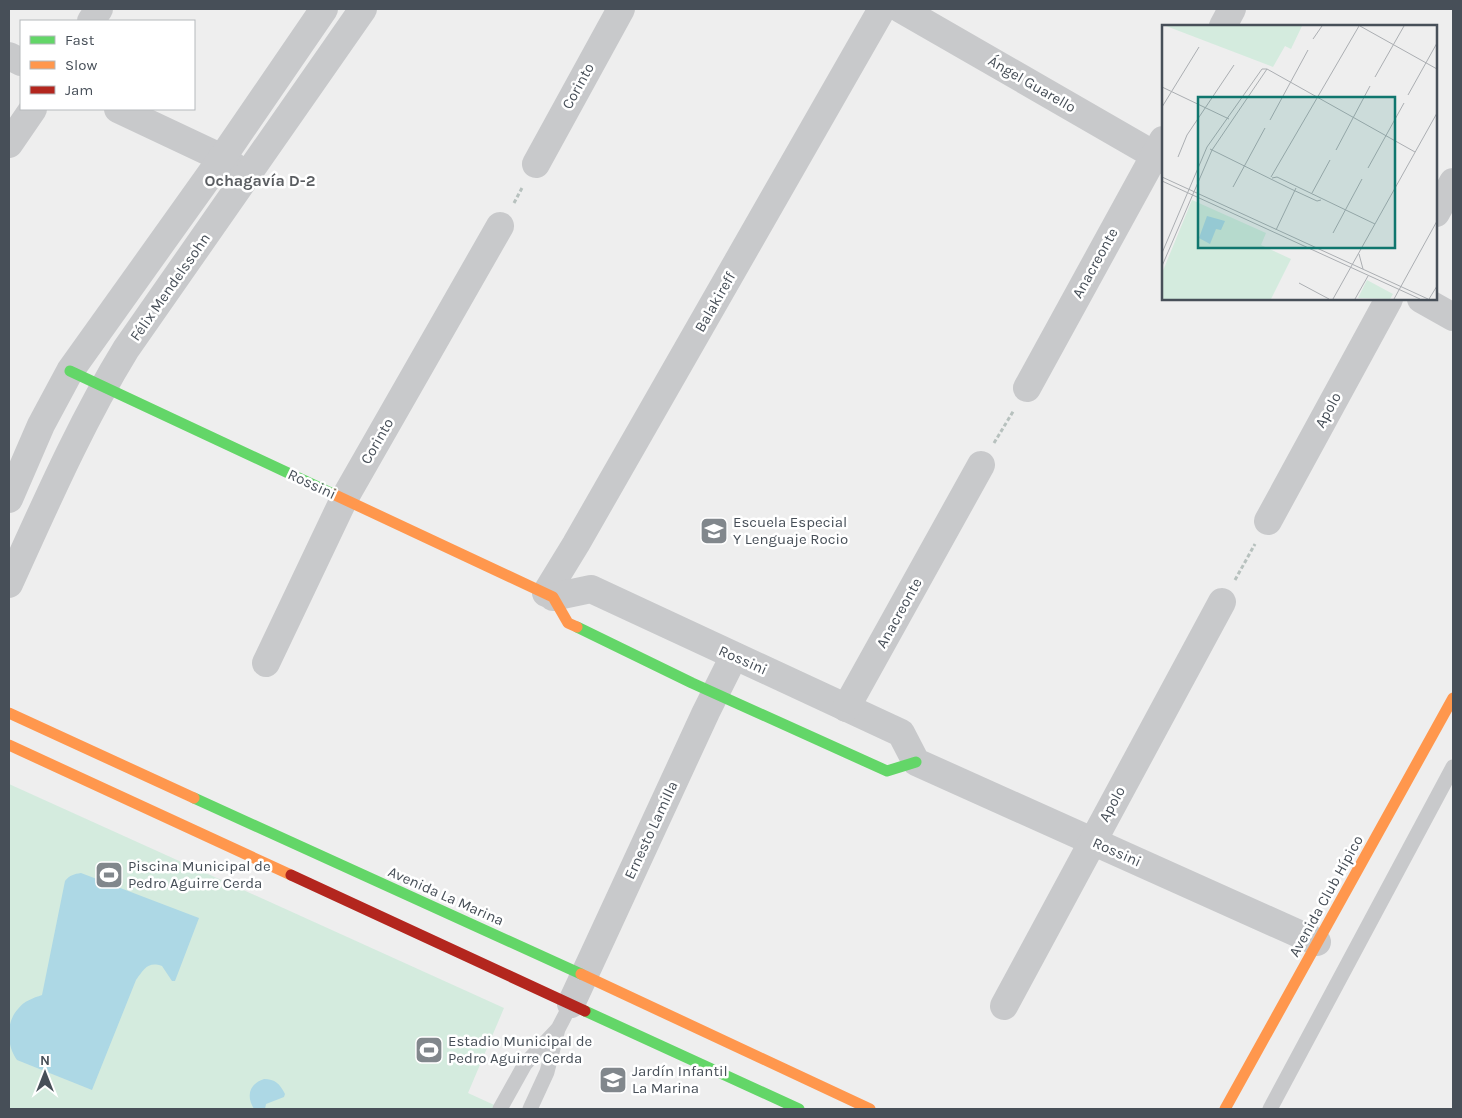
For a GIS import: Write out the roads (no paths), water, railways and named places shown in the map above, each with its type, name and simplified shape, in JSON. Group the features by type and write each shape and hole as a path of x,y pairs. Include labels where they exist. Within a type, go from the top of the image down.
{"street":[{"path":"92,20 99,9"},
{"path":"9,499 41,425 70,371 222,158 324,9"},
{"name":"Félix Mendelssohn","path":"9,584 72,446 103,387 126,349 363,9"},
{"name":"Corinto","path":"536,164 621,9"},
{"name":"Balakireff","path":"550,595 576,544 882,9"},
{"name":"Ángel Guarello","path":"901,9 1160,151"},
{"path":"1224,25 1232,9"},
{"path":"9,144 32,110"},
{"path":"120,110 222,158 247,177"},
{"name":"Anacreonte","path":"1027,388 1160,151"},
{"path":"1437,212 1453,182"},
{"name":"Corinto","path":"266,663 344,499 500,226"},
{"name":"Apolo","path":"1268,521 1388,300"},
{"path":"1423,300 1453,317"},
{"name":"Rossini","path":"70,371 550,595 591,589 901,733 916,762 1317,942"},
{"name":"Anacreonte","path":"846,708 981,465"},
{"path":"550,595 568,623 715,693 886,771 916,762"},
{"name":"Apolo","path":"1004,1006 1222,602"},
{"name":"Ernesto Lamilla","path":"571,1004 715,693 734,656"},
{"name":"Avenida Club Hípico","path":"1225,1109 1453,698"},
{"name":"Avenida La Marina","path":"9,713 442,920 585,976 745,1059 870,1109"},
{"path":"9,745 799,1109"},
{"path":"346,900 356,880"},
{"path":"432,940 442,920"},
{"path":"735,1080 745,1059"}],"lane":[{"path":"1270,1109 1453,767"},
{"path":"530,1109 546,1072 558,1029 571,1004"},
{"path":"500,1109 525,1064 558,1029"}],"water":[{"path":"81,873 199,918 175,981 172,981 162,966 157,965 150,965 144,969 136,980 92,1090 17,1060 9,1041 11,1021 20,1006 42,995 65,881 72,875"},
{"path":"264,1079 277,1083 285,1094 284,1097 266,1104 265,1109 254,1109 250,1100 250,1091 255,1084"}],"place":[{"name":"Escuela Especial Y Lenguaje Rocio","path":"714,531"},
{"name":"Piscina Municipal de Pedro Aguirre Cerda","path":"109,875"},
{"name":"Estadio Municipal de Pedro Aguirre Cerda","path":"429,1050"},
{"name":"Jardín Infantil La Marina","path":"613,1080"}],"district":[{"name":"Ochagavía D-2","path":"260,180"}]}
